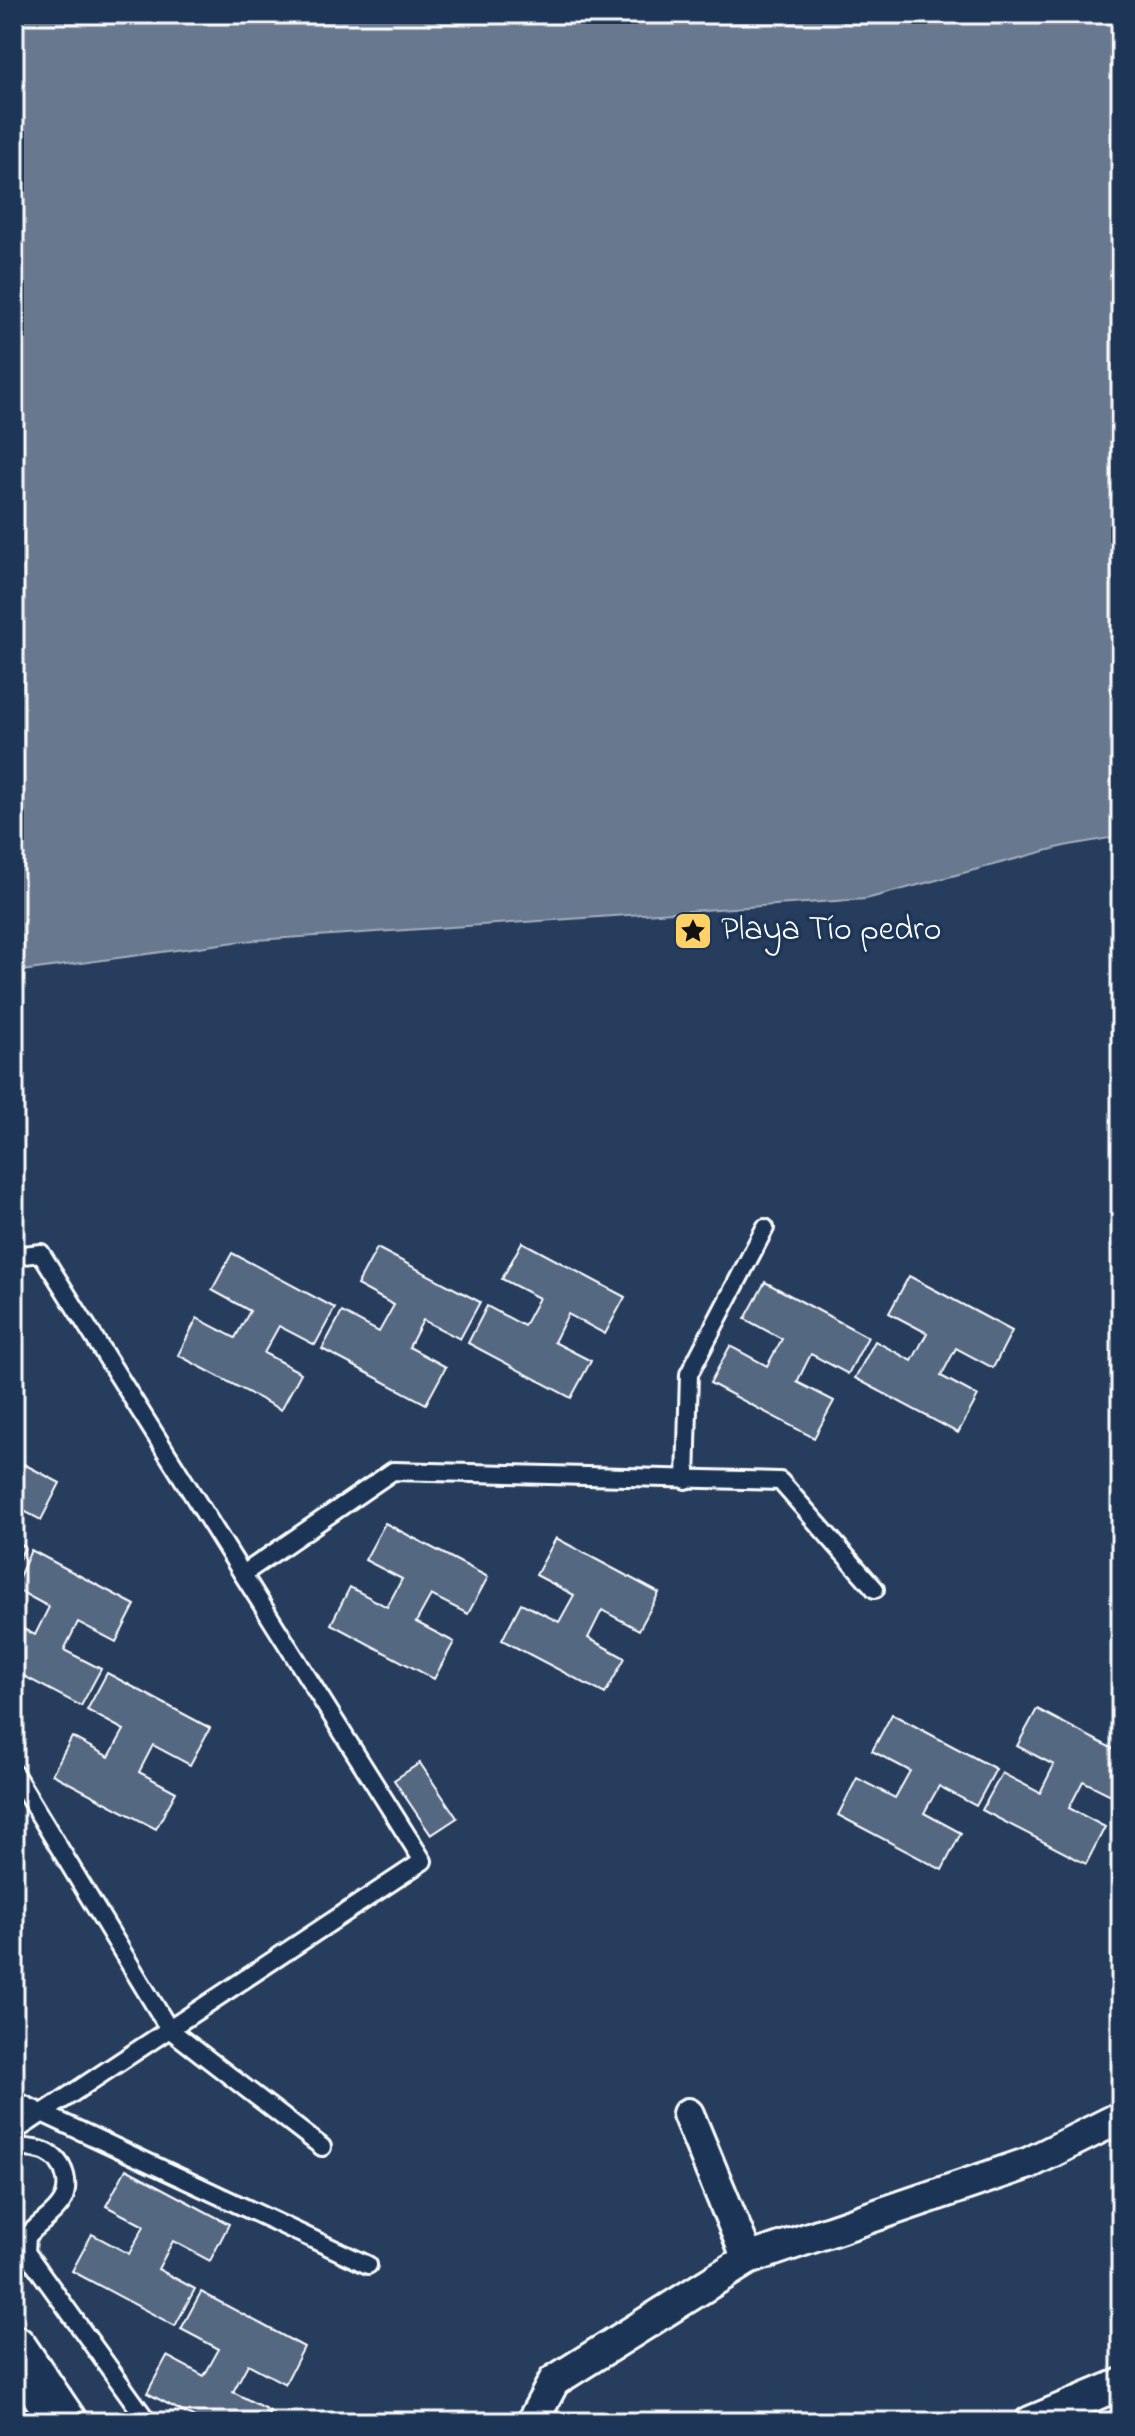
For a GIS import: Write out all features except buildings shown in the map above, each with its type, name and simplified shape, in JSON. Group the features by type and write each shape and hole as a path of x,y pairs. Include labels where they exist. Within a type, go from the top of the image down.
{"main road":[{"path":"14,2348 64,2422"}],"street":[{"path":"688,2114 748,2259"},
{"path":"532,2422 554,2381 748,2259 1029,2163 1121,2117"},
{"path":"1030,2422 1121,2384"}],"lane":[{"path":"686,1480 689,1374 765,1228"},
{"path":"14,1256 41,1253 423,1861 14,2132"},
{"path":"243,1574 393,1471 780,1481 875,1589"},
{"path":"14,1773 169,2029 322,2147"},
{"path":"14,2100 368,2265"},
{"path":"14,2147 44,2151 58,2159 66,2175 67,2191 60,2206 27,2237 26,2252 148,2422"}],"water":[{"path":"14,14 1121,14 1121,836 1064,846 866,899 243,941 14,972"}],"place":[{"name":"Playa Tío pedro","path":"693,931"}]}
